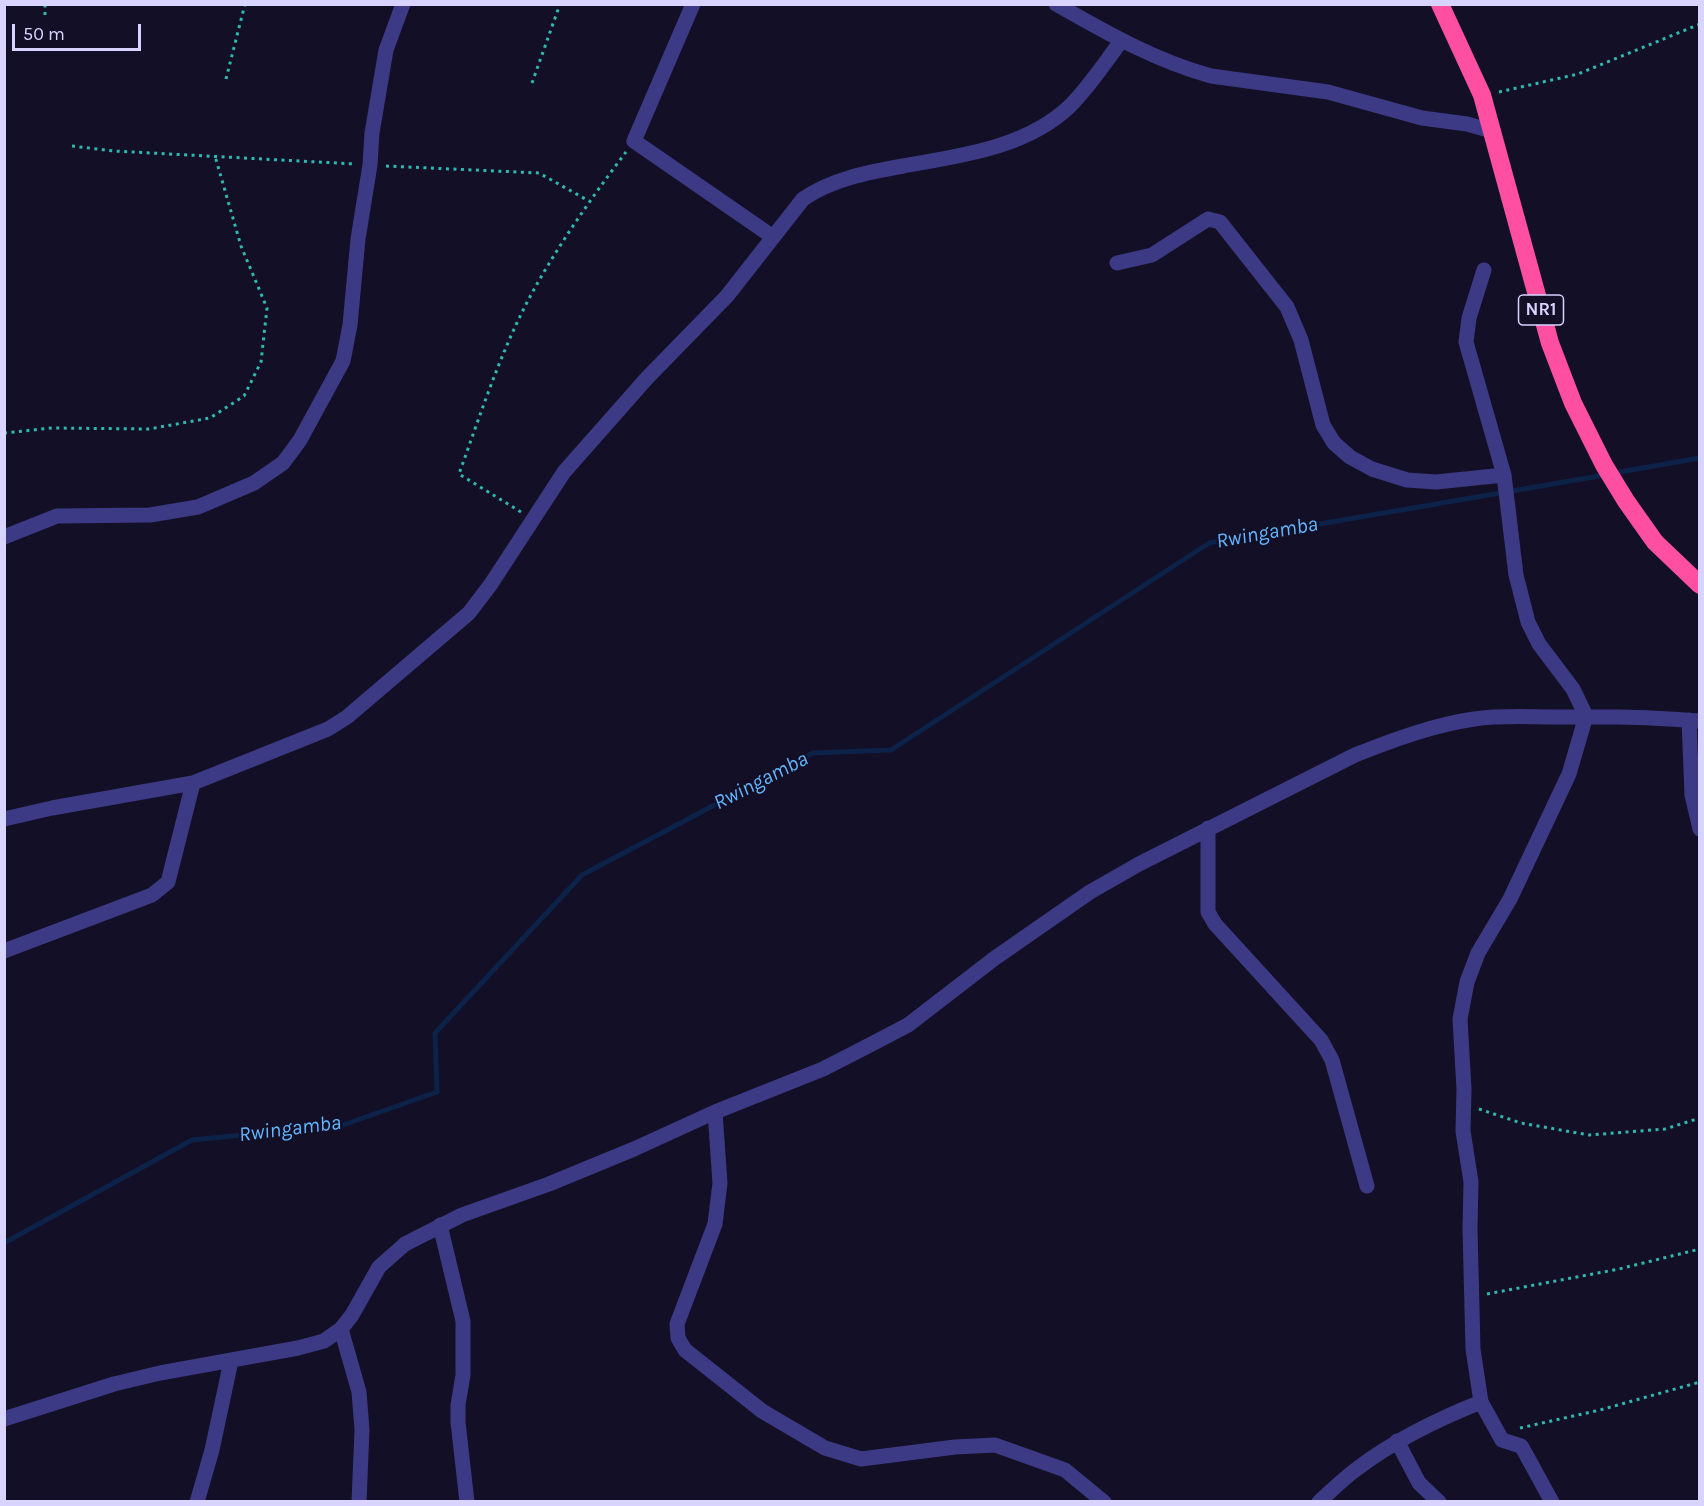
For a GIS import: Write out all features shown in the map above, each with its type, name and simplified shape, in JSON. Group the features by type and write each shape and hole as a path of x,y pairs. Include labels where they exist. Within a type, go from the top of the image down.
{"highway":[{"name":"NR1","path":"1440,4 1482,95 1550,343 1573,403 1604,465 1626,501 1655,542 1700,585"}],"street":[{"path":"4,537 57,516 150,515 198,507 254,483 283,463 300,440 343,361 350,325 358,239 370,165 372,133 386,50 403,4"},
{"path":"693,4 634,141 773,237"},
{"path":"1056,4 1121,41 1197,72 1211,76 1328,92 1422,118 1467,124 1492,131"},
{"path":"4,819 52,807 194,783 328,729 347,717 469,613 491,584 564,472 647,378 727,296 803,199 816,190 852,177 975,154 1036,129 1069,106 1121,41"},
{"path":"1117,262 1152,255 1208,219 1220,222 1287,307 1301,340 1323,425 1334,443 1350,457 1372,469 1407,480 1436,482 1504,475"},
{"path":"1484,270 1469,318 1466,342 1504,475 1516,575 1528,622 1539,644 1573,688 1586,717 1569,774 1510,899 1478,953 1467,982 1460,1019 1463,1131 1471,1182 1470,1298 1473,1349 1481,1402 1502,1440 1521,1446 1552,1502"},
{"path":"4,1419 114,1384 324,1341 341,1329 352,1315 379,1267 405,1244 440,1225 549,1184 715,1112 823,1069 908,1025 995,958 1090,892 1209,828 1355,755 1391,741 1441,726 1472,719 1496,717 1586,717 1694,721 1692,795 1700,829"},
{"path":"4,951 152,895 168,882 194,783"},
{"path":"1209,828 1208,912 1215,924 1321,1040 1332,1060 1367,1186"},
{"path":"715,1112 720,1183 715,1224 677,1324 678,1338 685,1350 762,1411 825,1448 861,1459 955,1447 995,1445 1065,1470 1104,1502"},
{"path":"440,1225 463,1321 463,1375 458,1422 467,1502"},
{"path":"341,1329 359,1392 362,1430 359,1502"},
{"path":"197,1502 212,1450 231,1361"},
{"path":"1319,1502 1357,1469 1397,1441 1448,1415 1481,1402"},
{"path":"1397,1441 1419,1483 1439,1502"}],"path":[{"path":"45,4 45,15"},
{"path":"225,79 245,4"},
{"path":"532,83 561,4"},
{"path":"1482,95 1578,74 1700,24"},
{"path":"534,519 459,474 500,360 532,293 589,201 634,141"},
{"path":"72,146 114,151 539,173 589,201"},
{"path":"4,433 52,428 149,429 210,418 244,396 261,362 267,308 241,246 214,156"},
{"path":"1463,1103 1521,1123 1589,1135 1665,1129 1700,1118"},
{"path":"1470,1298 1619,1269 1700,1249"},
{"path":"1497,1433 1600,1410 1700,1382"}],"waterway":[{"name":"Rwingamba","path":"1614,473 1700,458"},
{"name":"Rwingamba","path":"4,1243 192,1140 343,1125 437,1092 435,1033 582,875 813,753 891,750 1209,543 1605,475"}]}
